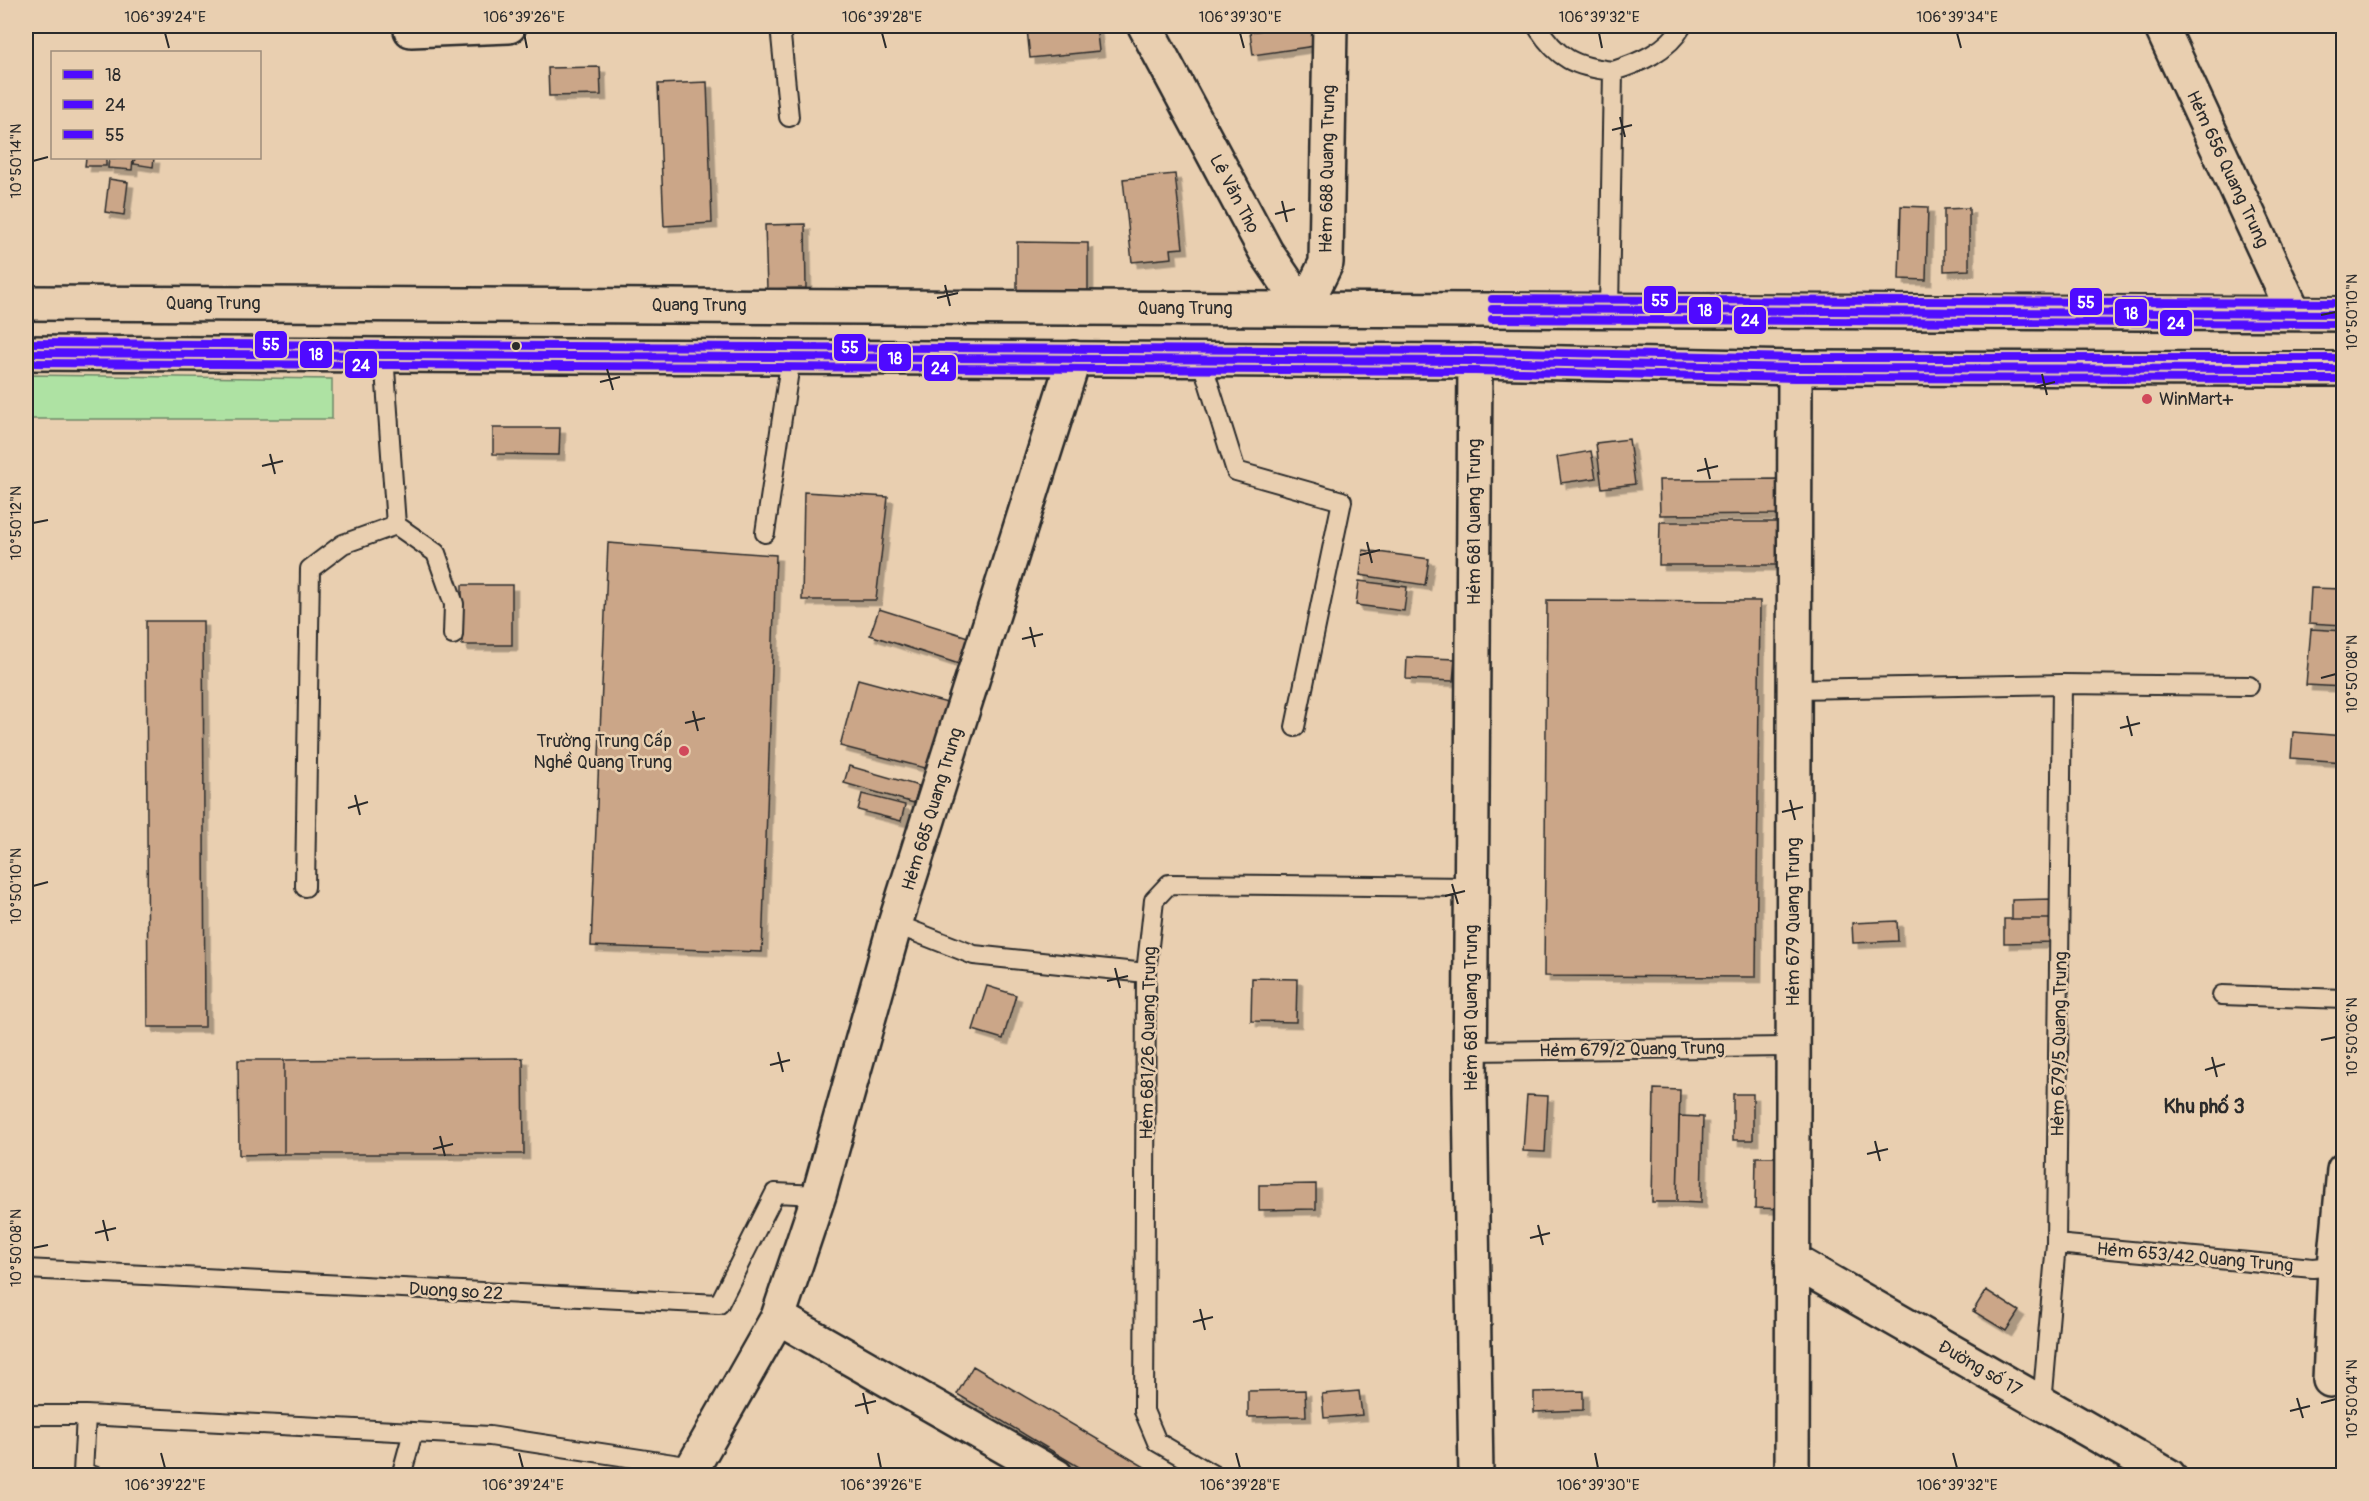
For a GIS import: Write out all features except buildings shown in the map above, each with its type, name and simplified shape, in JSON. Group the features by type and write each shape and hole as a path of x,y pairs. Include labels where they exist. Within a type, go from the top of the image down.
{"street":[{"path":"411,26 411,30 509,26"},
{"name":"Lê Văn Thọ","path":"1145,26 1266,252 1304,308 1328,360"},
{"name":"Hẻm 688 Quang Trung","path":"1304,308 1326,263 1330,26"},
{"name":"Hẻm 656 Quang Trung","path":"2161,26 2294,313"},
{"name":"Quang Trung","path":"26,303 2343,314"},
{"path":"384,304 384,355"},
{"path":"26,353 1475,361 1795,369 2343,369"},
{"name":"Hẻm 685 Quang Trung","path":"692,1471 778,1317 819,1195 895,924 1074,358"},
{"name":"Hẻm 681 Quang Trung","path":"1475,361 1470,1051 1476,1476"},
{"name":"Hẻm 679 Quang Trung","path":"1792,1476 1795,369"},
{"path":"2330,1380 2335,1266 2343,1170"},
{"name":"Đường số 17","path":"1792,1260 2160,1474"},
{"path":"778,1317 1056,1476"}],"lane":[{"path":"780,26 789,117"},
{"path":"1537,26 1545,39 1561,56 1585,68 1613,71 1638,63 1660,50 1682,26"},
{"path":"1609,310 1613,71"},
{"path":"384,355 396,525"},
{"path":"765,533 791,357"},
{"path":"1202,359 1236,471 1342,501 1295,728"},
{"path":"396,525 436,553 454,604 453,634"},
{"path":"305,887 310,569 343,544 396,525"},
{"path":"1794,689 2062,684 2249,686"},
{"name":"Hẻm 679/5 Quang Trung","path":"2043,1404 2056,1244 2062,684"},
{"name":"Hẻm 681/26 Quang Trung","path":"1215,1476 1157,1442 1144,1411 1146,973 1154,900 1169,884 1472,888"},
{"path":"895,924 974,956 1146,973"},
{"path":"2222,995 2343,999"},
{"name":"Hẻm 679/2 Quang Trung","path":"1470,1051 1793,1047"},
{"name":"Duong so 22","path":"26,1269 718,1304 775,1193 819,1195"},
{"name":"Hẻm 653/42 Quang Trung","path":"2056,1244 2313,1268 2335,1266"},
{"path":"26,1414 86,1415 490,1436 692,1471"},
{"path":"86,1415 83,1473 94,1476"},
{"path":"401,1476 413,1432"}],"green space":[{"path":"26,375 332,379 332,419 26,419"}],"transit line":[{"name":"55","path":"1492,299 2344,303"},
{"name":"18","path":"1492,309 2344,314"},
{"name":"24","path":"1492,319 2344,324"},
{"name":"55","path":"26,343 1475,351 1795,358 2344,358"},
{"name":"18","path":"26,353 1475,361 1795,368 2344,369"},
{"name":"24","path":"26,363 1475,371 1795,378 2344,379"}],"place":[{"name":"WinMart+","path":"2147,399"},
{"name":"Trường Trung Cấp Nghề Quang Trung","path":"684,751"}],"district":[{"name":"Khu phố 3","path":"2204,1106"}]}
